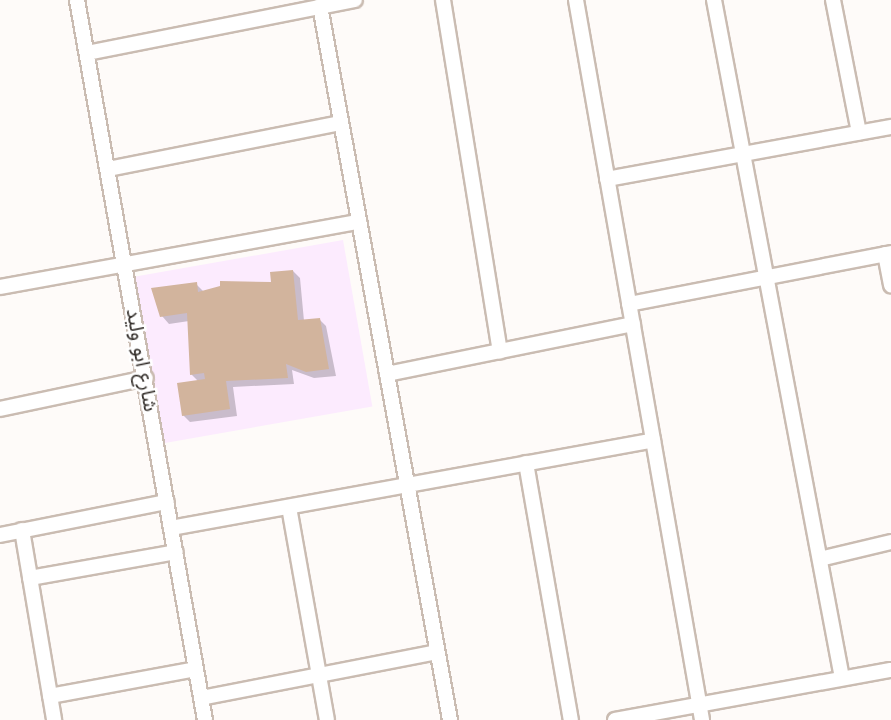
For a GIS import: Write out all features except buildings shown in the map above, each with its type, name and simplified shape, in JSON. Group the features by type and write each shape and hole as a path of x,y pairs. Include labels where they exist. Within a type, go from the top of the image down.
{"street":[{"name":"شارع ابو وليد","path":"77,0 205,720"},
{"path":"87,53 356,0"},
{"path":"443,0 500,351"},
{"path":"576,0 702,720"},
{"path":"714,0 842,678"},
{"path":"833,0 859,132"},
{"path":"320,6 450,720"},
{"path":"108,170 341,123"},
{"path":"607,178 891,127"},
{"path":"0,287 359,222"},
{"path":"629,304 888,254 891,285"},
{"path":"387,374 633,324"},
{"path":"0,409 146,378"},
{"path":"171,528 653,440"},
{"path":"526,463 572,720"},
{"path":"0,535 167,502"},
{"path":"289,507 327,720"},
{"path":"22,530 54,720"},
{"path":"820,559 891,542"},
{"path":"30,578 176,552"},
{"path":"201,698 437,652"},
{"path":"50,696 196,669"},
{"path":"615,720 891,670"}],"shaded area":[{"path":"343,240 372,406 164,443 134,277"}]}
